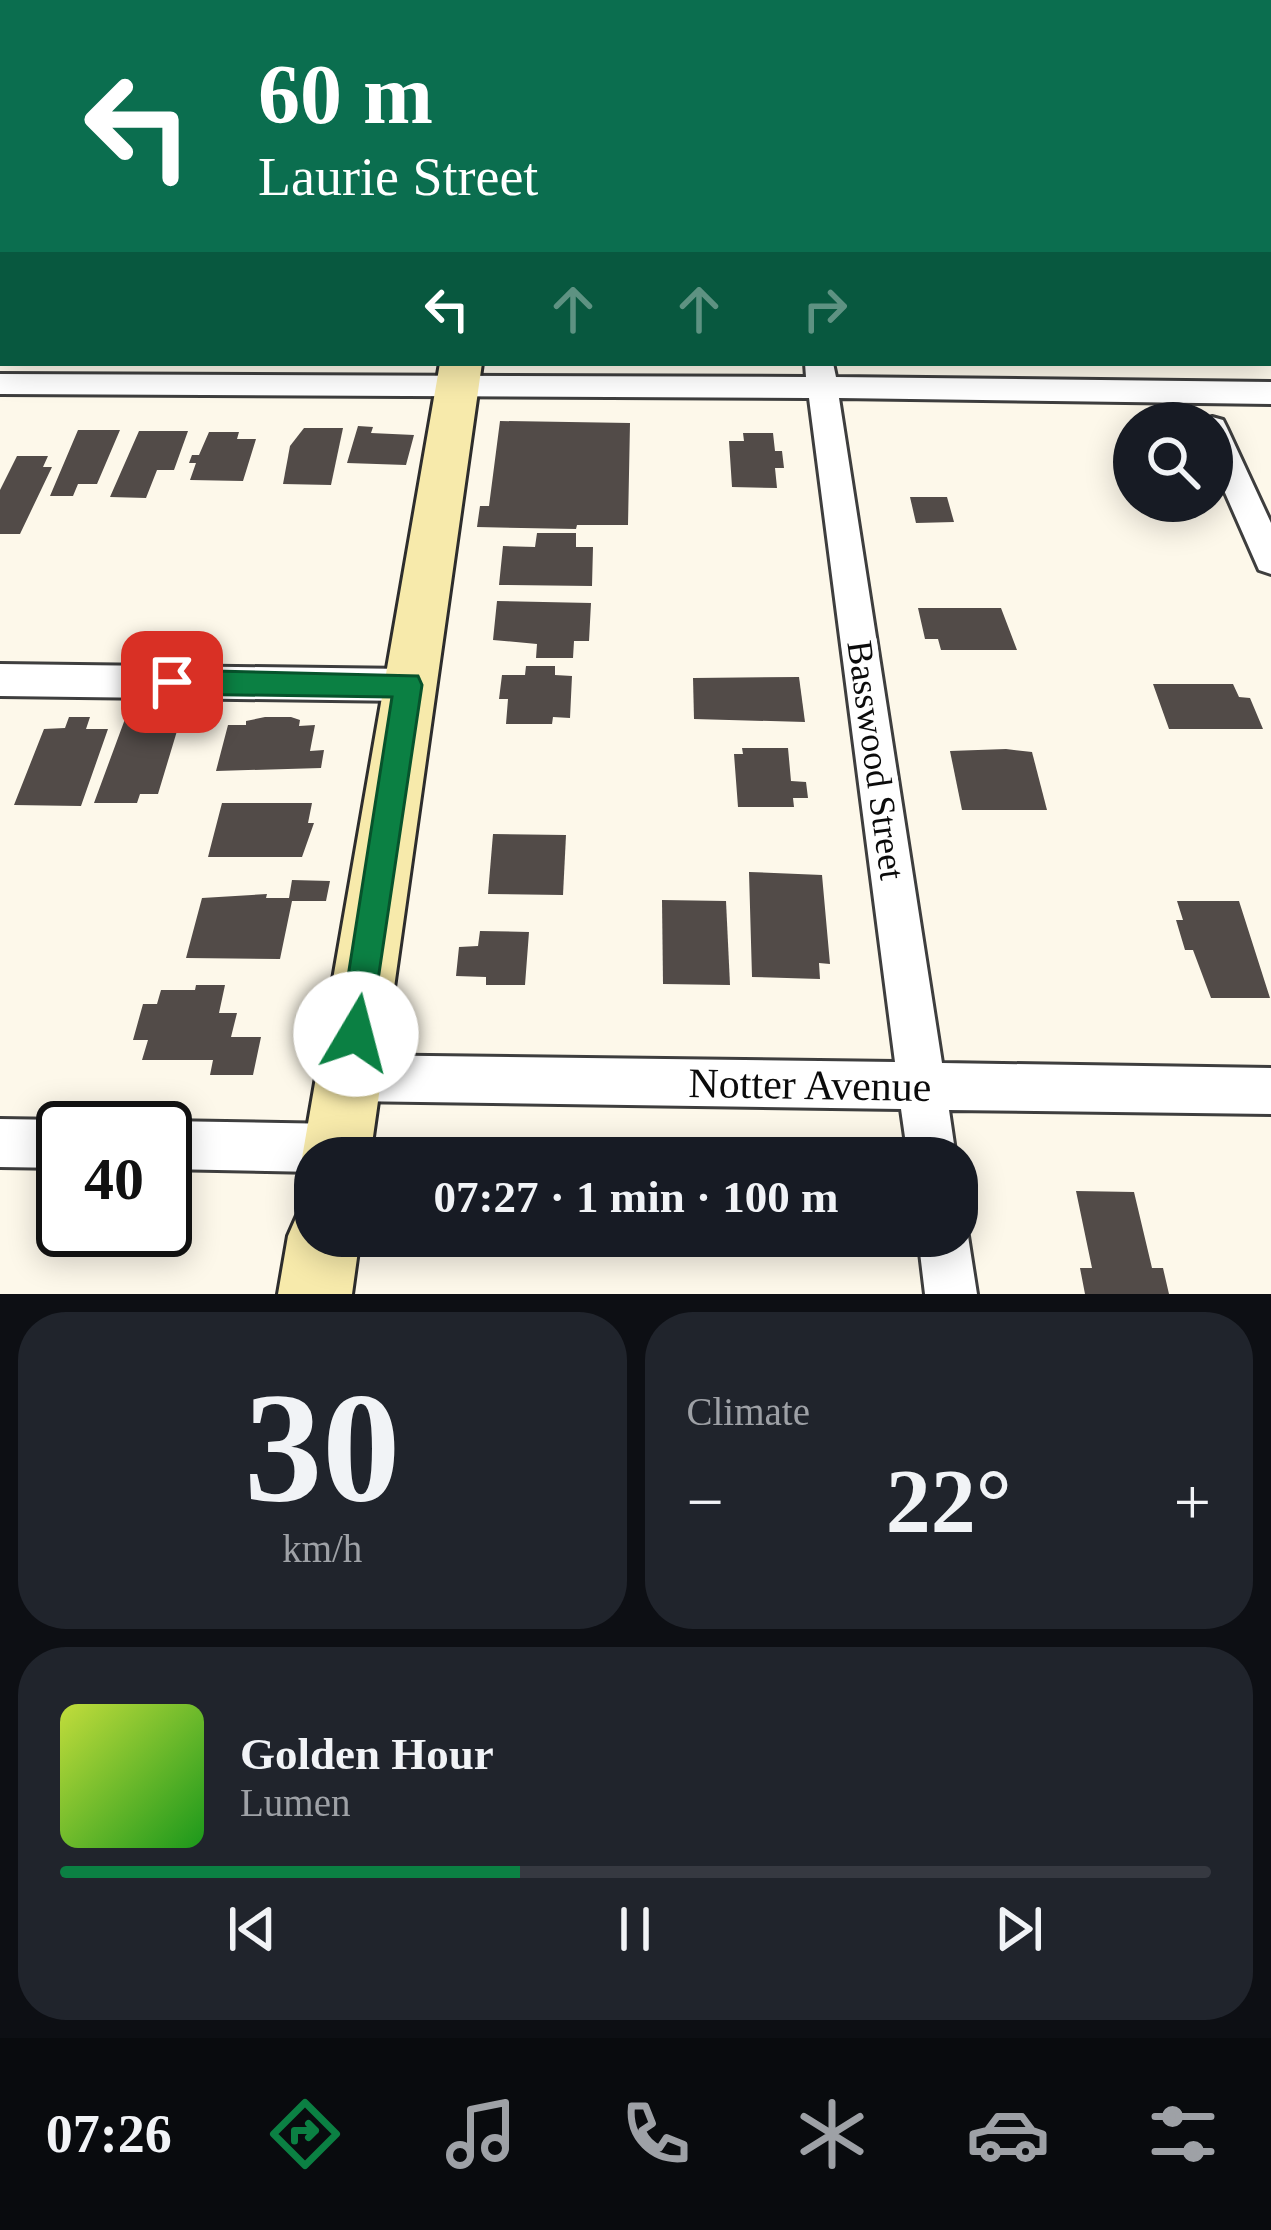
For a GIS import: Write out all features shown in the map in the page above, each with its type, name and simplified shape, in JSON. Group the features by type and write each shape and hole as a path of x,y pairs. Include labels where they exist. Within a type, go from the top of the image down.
{"street":[{"path":"1184,366 1200,402"},
{"path":"340,1137 459,373"},
{"path":"0,417 16,377 822,376 1271,393"},
{"name":"Basswood Street","path":"822,376 929,1137"},
{"path":"1233,474 1271,560"},
{"path":"0,680 408,685"},
{"name":"Notter Avenue","path":"350,1078 1271,1091"},
{"path":"0,1143 36,1144"},
{"path":"192,1146 294,1151"},
{"path":"315,1294 321,1257"},
{"path":"946,1257 951,1294"}],"building":[{"path":"500,421 630,423 628,525 477,527 480,506 489,506"},
{"path":"358,426 373,427 371,433 414,435 406,465 347,463"},
{"path":"304,428 343,428 331,485 283,484 290,446"},
{"path":"78,430 120,430 97,484 78,484 73,496 50,496"},
{"path":"139,431 188,431 174,470 157,470 146,498 110,497"},
{"path":"209,432 239,432 237,439 256,439 243,481 190,480 196,463 189,463 192,455 199,455"},
{"path":"743,433 773,433 784,468 775,468 777,488 732,487 729,441 744,441"},
{"path":"17,456 48,456 43,467 52,467 20,534 0,534 0,490"},
{"path":"910,497 947,497 954,522 916,523"},
{"path":"537,533 576,533 576,547 593,547 592,586 499,585 503,546 535,547"},
{"path":"497,601 591,603 589,641 574,641 573,658 536,658 537,644 493,640"},
{"path":"918,608 1001,608 1017,650 941,650 938,639 925,639"},
{"path":"526,666 555,666 555,675 572,676 570,718 553,717 552,724 506,724 508,699 499,699 502,675 525,675"},
{"path":"799,677 805,722 694,719 693,678"},
{"path":"1153,684 1233,684 1239,697 1250,698 1263,729 1169,729"},
{"path":"69,717 90,717 86,729 108,729 81,806 14,805 44,729 65,728"},
{"path":"291,717 300,720 299,726 315,725 310,751 324,750 321,768 216,771 228,725 246,725 246,721"},
{"path":"125,719 161,719 156,731 177,731 158,794 140,794 137,803 94,803"},
{"path":"742,748 788,748 791,781 806,782 808,798 793,798 794,807 738,807 734,754 743,754"},
{"path":"950,751 1032,752 1047,810 962,810"},
{"path":"222,803 312,803 308,823 314,823 302,857 208,857"},
{"path":"493,834 566,835 563,895 488,894"},
{"path":"749,872 822,875 830,964 819,963 820,979 752,977"},
{"path":"292,880 330,881 326,901 292,901 280,959 186,958 202,898 267,894 266,898 289,898"},
{"path":"662,900 726,901 730,985 663,984"},
{"path":"1177,901 1239,901 1270,998 1211,998 1193,950 1185,950 1176,920 1183,920"},
{"path":"480,931 529,932 525,985 486,985 486,977 456,976 459,947 478,946"},
{"path":"196,985 225,985 219,1013 237,1013 231,1037 261,1037 253,1075 210,1075 213,1060 142,1060 148,1040 133,1040 143,1004 157,1004 161,990 195,990"},
{"path":"1076,1191 1134,1192 1152,1268 1163,1268 1169,1294 1085,1294 1080,1268 1092,1268"}],"route":[{"path":"172,682 408,685 356,1034"}]}
